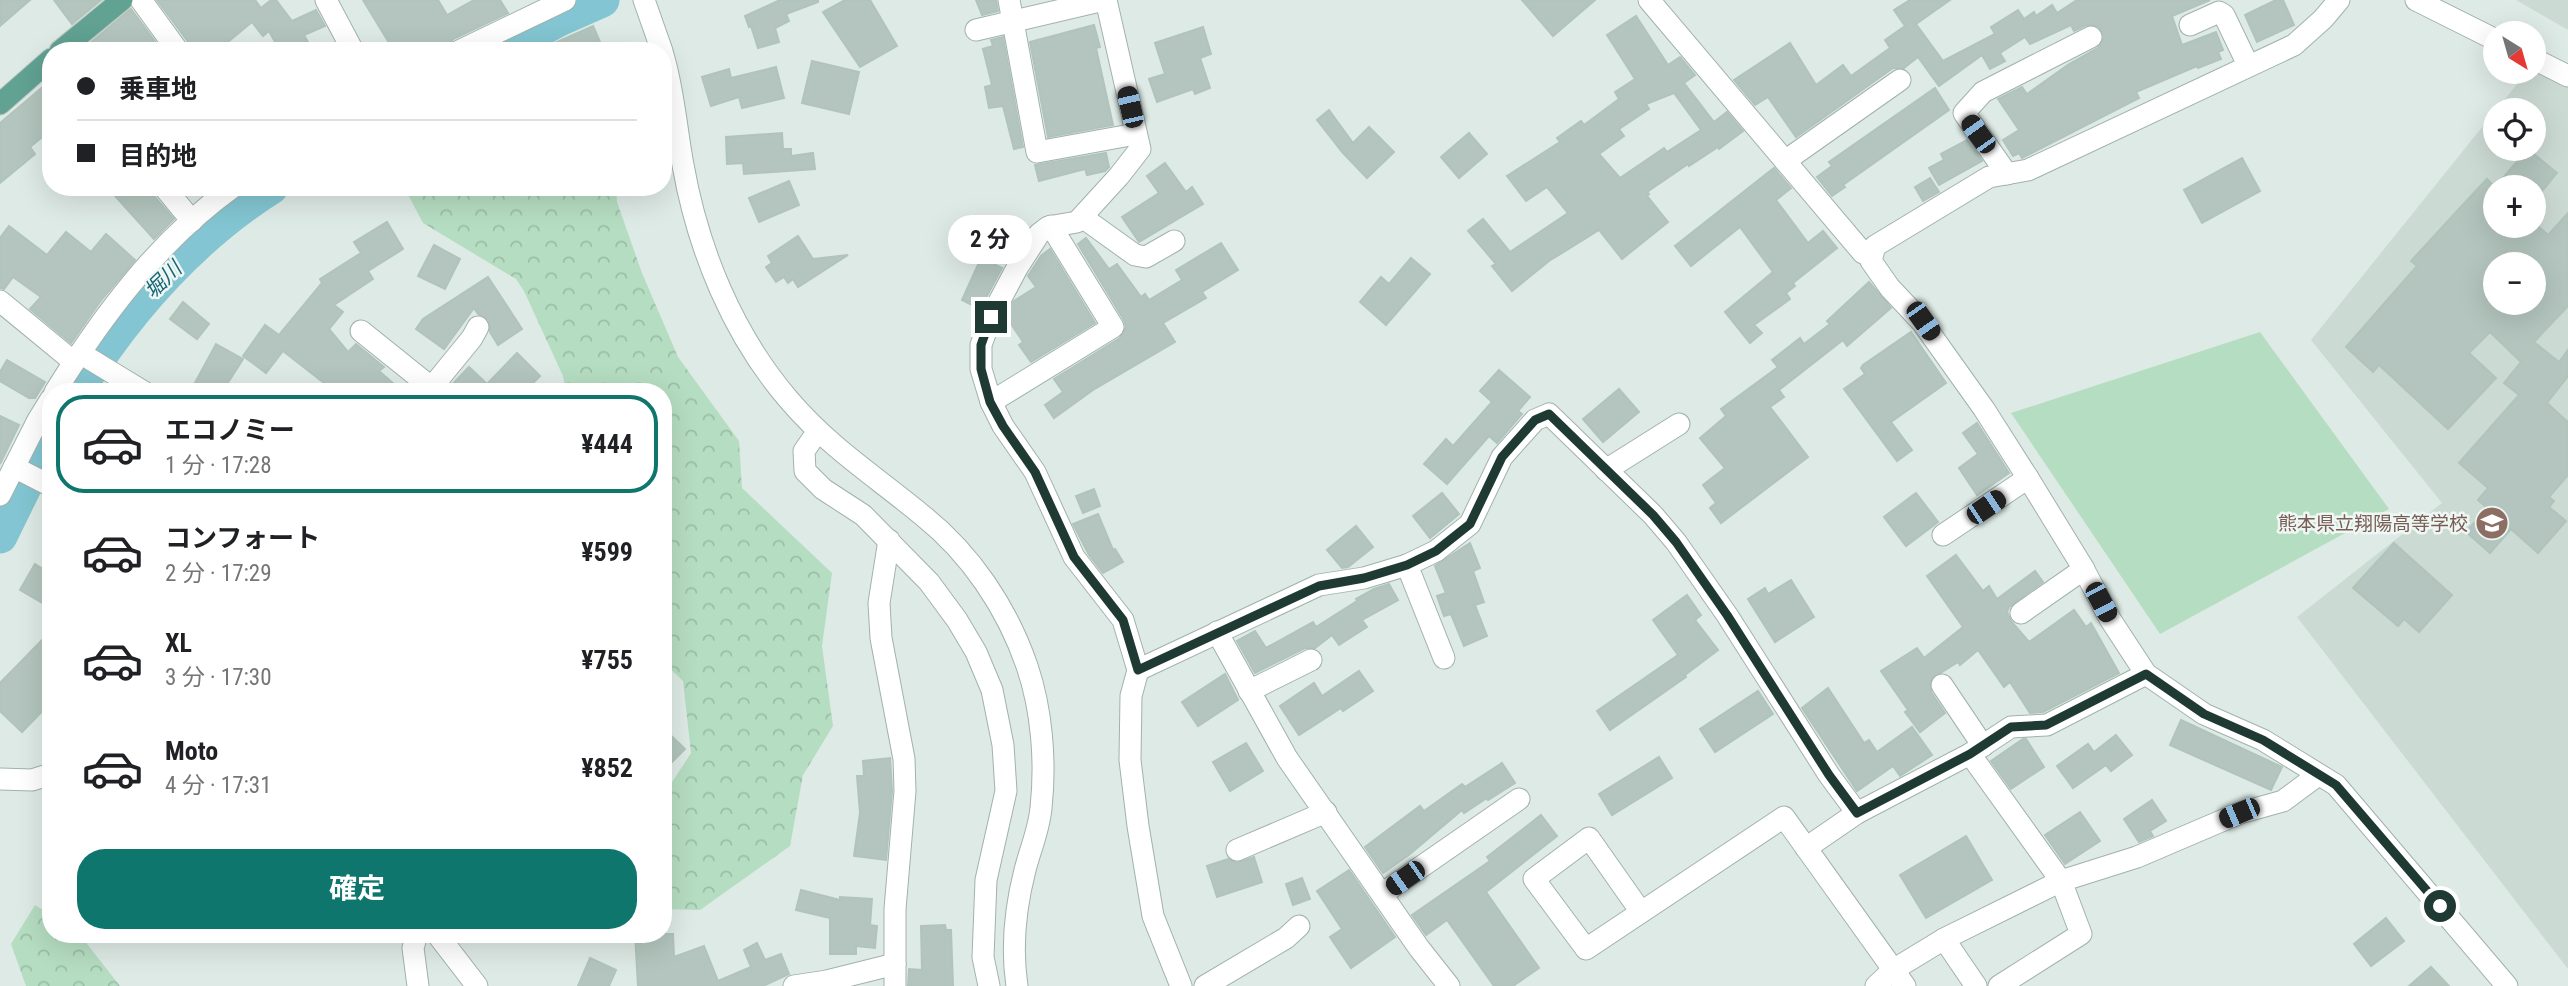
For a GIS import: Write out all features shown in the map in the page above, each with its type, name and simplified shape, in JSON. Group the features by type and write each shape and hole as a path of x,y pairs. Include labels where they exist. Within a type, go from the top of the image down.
{"main road":[{"path":"71,42 121,0"},
{"path":"0,104 42,67"}],"street":[{"path":"141,0 171,42"},
{"path":"326,0 348,42"},
{"path":"478,42 565,0"},
{"path":"644,0 659,42"},
{"path":"1009,0 1037,152 1136,134"},
{"path":"976,30 1105,0 1140,149 1077,222 1051,226 1040,234 1017,268 991,317 981,345 981,369 990,402 1035,472 1074,557 1123,620 1138,670 1131,696 1130,760 1138,826 1153,916 1181,986"},
{"path":"1649,0 1863,253 1872,255"},
{"path":"2339,0 2323,19 2294,45 2028,170 1989,177 1875,246 1871,261 1890,288 1923,321 1984,409 2146,674 2204,714 2263,740 2336,785 2507,986"},
{"path":"2416,0 2483,34"},
{"path":"2189,25 2219,12 2224,15 2249,65"},
{"path":"2007,174 1964,113 1983,92 2091,37"},
{"path":"2546,65 2568,76"},
{"path":"1785,161 1900,80"},
{"path":"672,94 690,200 702,243 717,282 761,362 789,400 847,458 923,515 963,554 1004,612 1028,669 1042,736 1041,809 1016,905 1013,959 1017,986"},
{"path":"172,196 192,220"},
{"path":"61,383 135,279 172,237 222,196"},
{"path":"1082,217 1135,255 1146,257 1174,241"},
{"path":"990,402 1113,327 1051,226"},
{"path":"0,301 77,357 127,383"},
{"path":"436,383 478,327"},
{"path":"361,331 422,383"},
{"path":"1138,670 1319,586 1364,578 1407,565 1436,551 1470,524 1502,457 1535,420 1549,414 1653,515 1676,542 1727,615 1829,775 1857,813"},
{"path":"0,495 42,416"},
{"path":"1606,470 1679,424"},
{"path":"818,430 804,451 805,471 823,489 863,515 929,582 976,652 992,690 1003,745 1006,790 986,880 984,957 989,986"},
{"path":"14,467 42,481"},
{"path":"1943,535 2028,478"},
{"path":"890,540 879,603 881,638 904,759 905,791 895,909 895,986"},
{"path":"1407,565 1444,658"},
{"path":"2021,613 2084,569"},
{"path":"1217,632 1287,758 1419,948 1450,986"},
{"path":"1250,691 1311,660"},
{"path":"1806,848 1857,813 1976,750 2011,727 2046,725 2146,674"},
{"path":"1942,685 1976,750 2061,881 2081,934 1999,986"},
{"path":"1876,986 1899,978 1944,939 2061,881 2137,857 2239,813 2283,801 2318,775"},
{"path":"0,779 32,780 42,777"},
{"path":"1382,894 1519,799"},
{"path":"1237,849 1326,812"},
{"path":"1641,912 1589,838 1534,879 1586,949 1784,817 1899,978"},
{"path":"1205,986 1286,938 1298,926"},
{"path":"1944,939 1976,986"},
{"path":"414,943 418,986"},
{"path":"444,943 477,986"},
{"path":"794,986 827,981 895,964"}],"shaded area":[{"path":"2516,0 2568,0 2568,30"},
{"name":"熊本県立翔陽高等学校","path":"2546,71 2568,86 2568,969 2297,617 2442,503 2311,340 2483,126 2483,161 2546,161 2546,98 2506,98 2517,84 2546,84"}],"green space":[{"path":"409,196 617,196 642,273 678,357 739,441 742,488 832,573 822,646 833,726 803,775 790,846 700,910 672,909 672,782 691,753 683,681 672,671 672,383 564,383 524,291 516,279 423,223"},
{"path":"2260,332 2389,509 2160,634 2011,413"},
{"path":"35,905 42,909 42,943 86,943 120,986 26,986 11,944"}],"building":[{"path":"0,0 30,0 0,26"},
{"path":"54,0 101,0 72,24"},
{"path":"157,0 255,0 261,8 271,0 276,0 292,21 316,10 325,26 304,35 308,42 275,42 269,31 263,36 252,22 228,42 188,42"},
{"path":"363,0 438,0 447,15 474,0 500,0 508,13 451,42 389,42"},
{"path":"780,0 818,2 786,14 789,21 775,28 779,42 758,48 745,16"},
{"path":"845,0 870,0 897,46 860,67 823,12"},
{"path":"976,0 996,0 998,11 982,15"},
{"path":"1522,0 1595,0 1553,36"},
{"path":"1910,0 1950,0 1916,24 1943,61 1995,34 1991,27 2018,10 2024,19 2034,12 2036,16 2052,5 2057,13 2077,0 2210,0 2172,16 2182,45 2216,32 2223,50 2218,52 2221,59 2198,68 2197,66 2136,92 2139,98 2022,158 2019,153 2013,156 2003,140 2019,130 1998,99 2022,87 2027,94 2069,64 2098,48 2104,37 2098,26 2086,25 2074,31 2071,25 2030,44 2025,37 2000,53 2005,61 1990,69 1982,55 1939,86 1918,57 1904,68 1893,68 1796,137 1768,97 1755,105 1734,80 1790,43 1816,85 1843,65 1851,76 1890,48 1885,40 1905,26 1894,10"},
{"path":"2276,0 2283,0 2294,25 2257,42 2245,15"},
{"path":"131,9 155,42 92,42"},
{"path":"1636,16 1668,65 1680,57 1695,75 1684,83 1714,122 1727,112 1743,131 1719,149 1718,147 1689,166 1688,164 1647,192 1647,196 1668,222 1622,259 1599,230 1549,261 1512,291 1492,266 1496,264 1468,231 1483,219 1510,252 1568,213 1547,187 1526,201 1507,176 1560,142 1557,138 1581,121 1584,125 1619,99 1615,92 1635,79 1607,35","holes":["1674,93 1701,130 1667,152 1664,148 1620,178 1599,154 1624,136 1619,129 1649,109 1646,104"]},
{"path":"1094,25 1100,47 1096,48 1113,125 1048,137 1030,42"},
{"path":"593,26 600,42 557,42"},
{"path":"1203,27 1211,54 1200,58 1210,88 1195,94 1193,89 1157,102 1149,79 1165,74 1155,43"},
{"path":"1003,37 1023,147 1014,149 1003,106 989,108 985,87 992,85 983,49 993,46 991,40"},
{"path":"812,61 859,72 849,114 802,103"},
{"path":"776,67 784,98 742,108 739,97 711,106 702,77 729,69 731,78"},
{"path":"42,88 42,137 30,147 35,154 0,183 0,123"},
{"path":"1935,88 1949,110 1843,185 1845,187 1832,196 1817,177 1832,166 1829,162"},
{"path":"1329,110 1353,143 1369,127 1394,152 1367,178 1317,120"},
{"path":"782,133 783,149 791,149 791,156 813,153 815,169 744,174 743,163 727,164 726,137"},
{"path":"1469,133 1487,154 1459,178 1441,157"},
{"path":"1967,140 1982,161 1939,185 1929,168 1944,160 1941,154"},
{"path":"1106,153 1109,167 1105,171 1087,175 1085,169 1039,181 1035,165"},
{"path":"2242,158 2260,191 2202,223 2184,190"},
{"path":"2518,161 2542,161 2557,173 2546,186 2546,175 2505,175"},
{"path":"1165,163 1186,192 1192,187 1203,204 1139,242 1122,217 1159,193 1147,176"},
{"path":"1774,168 1791,188 1776,200 1808,243 1823,231 1837,248 1793,283 1795,286 1786,293 1790,299 1754,325 1762,333 1750,343 1725,312 1773,272 1740,227 1691,266 1675,246"},
{"path":"1930,178 1939,192 1923,201 1915,187"},
{"path":"789,181 799,205 759,222 749,198"},
{"path":"2483,183 2483,238 2546,238 2546,233 2548,235 2568,213 2568,306 2534,342 2559,362 2568,350 2568,376 2547,403 2568,422 2568,475 2549,497 2554,501 2549,507 2566,521 2538,553 2511,529 2490,553 2466,532 2487,508 2478,500 2488,488 2459,463 2519,395 2504,383 2521,362 2490,332 2469,353 2496,378 2448,429 2379,365 2373,372 2346,347 2417,266 2411,261"},
{"path":"115,196 154,196 174,219 154,239"},
{"path":"387,222 403,249 368,271 373,279 334,305 343,312 329,329 348,352 356,344 384,367 379,371 393,383 324,383 283,351 266,373 243,356 265,325 279,335 322,283 320,279 361,253 354,242"},
{"path":"9,226 47,255 66,232 91,252 106,234 135,260 102,299 71,343 30,309 41,297 13,277 4,289 0,288 0,238"},
{"path":"798,236 813,259 848,255 798,287 793,279 788,283 784,277 776,282 766,267 772,263 768,256"},
{"path":"1086,238 1109,269 1117,264 1141,297 1145,294 1149,300 1182,280 1176,270 1221,243 1238,270 1202,292 1206,298 1163,323 1175,342 1093,390 1054,418 1045,405 1063,392 1054,379 1120,338 1126,327 1078,244"},
{"path":"434,245 460,259 445,289 418,276"},
{"path":"1050,249 1095,323 1031,362 1019,345 1023,342 1006,316 1014,301 1036,287 1028,276 1041,256"},
{"path":"981,258 1002,268 980,309 962,300"},
{"path":"1411,258 1430,274 1386,325 1360,302 1381,277 1389,284"},
{"path":"488,277 522,329 498,345 490,332 489,320 478,314 474,308 444,349 416,329 423,319"},
{"path":"1869,282 1891,308 1847,346 1843,340 1779,390 1784,397 1770,407 1808,457 1721,523 1710,508 1716,503 1703,485 1725,468 1700,438 1726,416 1721,409 1778,367 1772,360 1800,338 1804,344 1830,324 1827,321"},
{"path":"183,302 209,324 197,339 170,319"},
{"path":"1911,332 1946,383 1891,422 1912,450 1897,461 1844,389 1865,374 1861,368 1863,365"},
{"path":"216,344 243,359 228,383 195,383"},
{"path":"517,353 540,376 533,383 488,383"},
{"path":"7,360 45,382 35,398 29,398 0,381 0,372"},
{"path":"469,367 486,383 454,383"},
{"path":"1499,370 1530,397 1518,411 1522,414 1497,443 1489,436 1447,484 1424,464 1446,439 1453,446 1492,402 1480,391"},
{"path":"1619,389 1639,412 1603,442 1583,419"},
{"path":"0,416 19,425 0,464"},
{"path":"1977,423 2009,473 1977,495 1959,468 1978,454 1963,433"},
{"path":"1094,489 1100,506 1083,513 1076,496"},
{"path":"1442,493 1459,514 1430,538 1413,516"},
{"path":"1916,493 1938,522 1906,546 1884,517"},
{"path":"1098,514 1113,550 1115,549 1123,562 1103,573 1089,555 1073,524"},
{"path":"1356,526 1373,547 1348,567 1342,568 1327,550"},
{"path":"1470,543 1480,568 1473,571 1484,602 1475,605 1487,636 1464,646 1451,614 1444,616 1437,596 1446,593 1435,566"},
{"path":"2394,543 2452,595 2419,632 2404,619 2398,626 2353,588"},
{"path":"1956,555 1983,591 1989,586 1997,599 2035,571 2043,582 2009,607 2007,612 2011,621 2029,642 2074,610 2086,627 2091,623 2119,673 2043,712 2030,713 2010,682 2004,687 1978,650 1960,665 1958,662 1931,679 1931,692 1945,713 1920,732 1881,671 1917,648 1924,658 1963,627 1927,576"},
{"path":"35,564 42,568 42,603 20,590"},
{"path":"1791,580 1814,617 1775,642 1748,599 1765,588 1768,594"},
{"path":"1389,584 1398,600 1362,620 1367,627 1339,645 1332,635 1315,648 1305,648 1255,673 1237,641 1255,631 1266,648 1313,622 1316,627 1357,601 1356,599"},
{"path":"1687,595 1701,615 1695,620 1718,650 1685,675 1686,677 1610,730 1597,711 1678,655 1653,620"},
{"path":"42,640 42,711 22,732 0,711 0,683"},
{"path":"1359,671 1373,691 1299,735 1280,706 1314,683 1322,696"},
{"path":"1225,674 1238,700 1198,726 1182,702"},
{"path":"1828,688 1864,743 1869,740 1877,752 1912,727 1932,755 1900,776 1893,766 1857,791 1802,708"},
{"path":"1758,691 1773,714 1715,752 1700,729"},
{"path":"2181,720 2282,767 2271,790 2170,745"},
{"path":"2116,735 2132,755 2111,771 2106,765 2073,788 2057,766 2088,744 2094,752"},
{"path":"672,737 685,749 672,762"},
{"path":"2026,739 2044,767 2011,789 1991,761"},
{"path":"1246,743 1263,771 1230,791 1213,762"},
{"path":"1659,757 1672,778 1612,815 1599,794"},
{"path":"890,758 892,791 886,860 854,856 860,813 857,776 864,776 863,761"},
{"path":"1502,763 1515,783 1464,813 1462,810 1383,873 1365,847 1420,806 1424,811 1462,784 1465,787"},
{"path":"2152,800 2166,821 2150,831 2153,836 2139,842 2124,819"},
{"path":"2080,812 2100,841 2065,864 2045,835"},
{"path":"1541,815 1557,836 1486,892 1539,968 1513,986 1494,986 1447,920 1426,935 1412,915 1490,861 1487,857"},
{"path":"1966,836 1992,880 1926,918 1900,875"},
{"path":"1254,857 1262,882 1217,897 1207,866 1228,859 1236,863"},
{"path":"1349,870 1395,937 1351,968 1330,937 1342,929 1317,891"},
{"path":"1302,878 1310,899 1293,905 1286,884"},
{"path":"801,890 840,900 840,897 872,899 870,925 877,926 875,948 856,946 856,954 830,954 830,918 796,910"},
{"path":"2386,918 2404,941 2371,966 2354,944"},
{"path":"945,925 946,930 951,930 953,986 908,986 909,969 922,970 921,926"},
{"path":"672,934 674,957 704,946 718,981 751,967 744,950 757,943 765,960 781,954 789,974 763,986 638,986 636,943 672,943"},
{"path":"590,958 616,970 609,986 578,986"},
{"path":"2431,967 2449,986 2409,986"}],"waterway":[{"name":"堀川","path":"517,42 602,0"},
{"name":"堀川","path":"82,383 116,333 162,279 214,229 258,196"},
{"name":"堀川","path":"0,536 42,450"}],"place":[{"name":"熊本県立翔陽高等学校","path":"2492,523"}],"route":[{"path":"991,317 981,345 981,369 990,402 1035,472 1074,557 1123,620 1138,670 1319,586 1364,578 1407,565 1436,551 1470,524 1502,457 1535,420 1549,414 1653,515 1676,542 1727,615 1829,775 1857,813 1970,754 2011,727 2046,725 2146,674 2204,714 2263,740 2336,785 2440,906"}]}
